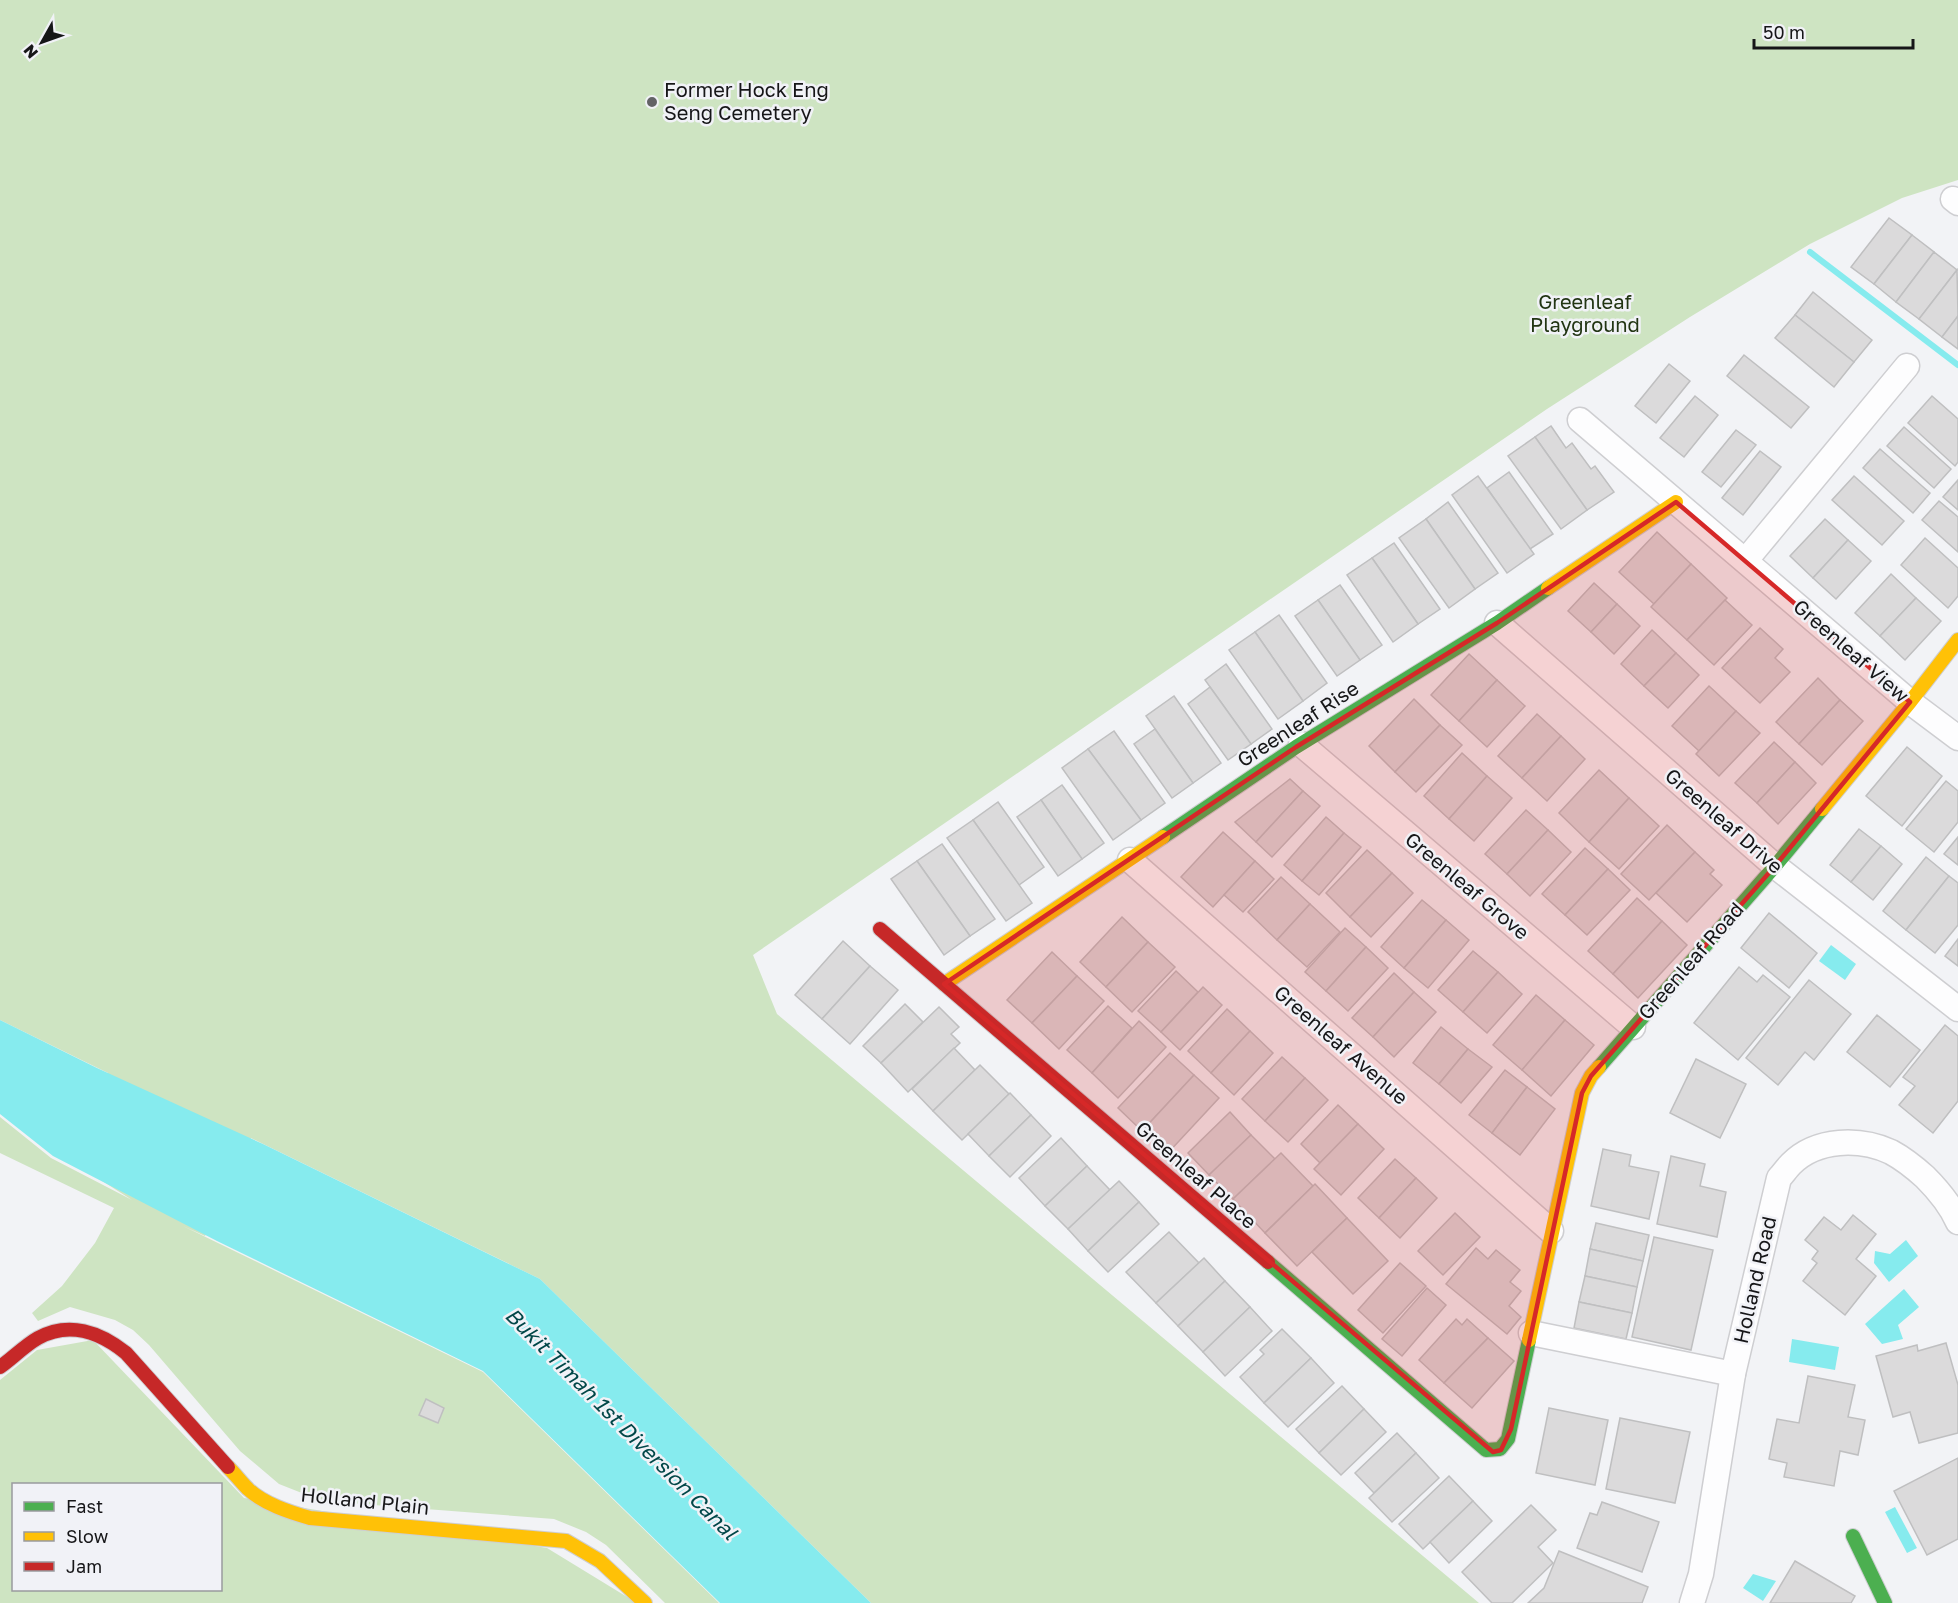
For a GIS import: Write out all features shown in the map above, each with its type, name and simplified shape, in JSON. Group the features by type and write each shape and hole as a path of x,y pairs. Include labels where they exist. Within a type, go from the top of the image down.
{"street":[{"path":"1746,560 1907,366"},
{"name":"Greenleaf View","path":"1580,420 1910,702 1958,738"},
{"name":"Greenleaf Rise","path":"944,984 1301,744 1497,623 1677,502"},
{"name":"Greenleaf Drive","path":"1497,623 1775,866 1958,1009"},
{"name":"Greenleaf Road","path":"1486,1450 1493,1452 1501,1450 1507,1442 1582,1093 1591,1076 1775,866 1958,640"},
{"name":"Greenleaf Grove","path":"1301,744 1633,1027"},
{"name":"Greenleaf Avenue","path":"1131,860 1551,1231"},
{"name":"Greenleaf Place","path":"880,929 1486,1450"},
{"name":"Holland Road","path":"1692,1603 1701,1574 1734,1374 1779,1178 1792,1162 1813,1149 1832,1143 1871,1145 1911,1164 1935,1187 1958,1222"},
{"name":"Holland Plain","path":"0,1367 39,1338 53,1332 78,1330 96,1334 112,1341 126,1353 249,1490 268,1503 289,1513 310,1518 566,1541 600,1561 645,1603"},
{"path":"1531,1333 1734,1374"},
{"path":"1853,1536 1886,1603"}],"highlighted area":[{"path":"1676,502 1910,702 1775,866 1591,1076 1582,1093 1511,1429 1501,1450 1493,1452 944,984 1296,747 1497,623"}],"green space":[{"name":"Greenleaf Playground","path":"0,0 1958,0 1958,180 1902,198 1810,244 1690,317 1547,409 753,955 777,1014 1479,1603 871,1603 540,1279 251,1138 205,1236 183,1226 483,1372 719,1603 665,1603 606,1545 586,1532 554,1519 322,1501 279,1484 240,1451 149,1345 133,1330 115,1320 70,1307 38,1321 32,1313 62,1286 95,1243 114,1208 0,1153 0,1117 51,1158 132,1200 68,1159 108,1073 0,1020"},
{"path":"93,1340 244,1498 547,1548 637,1603 0,1603 0,1380 37,1350"}],"water":[{"path":"1831,945 1856,964 1845,980 1819,961"},
{"name":"Bukit Timah 1st Diversion Canal","path":"0,1020 97,1068 263,1144 540,1279 871,1603 720,1603 483,1371 217,1241 53,1156 0,1114"},
{"path":"1906,1240 1918,1256 1889,1282 1874,1263 1875,1251 1890,1254"},
{"path":"1904,1289 1919,1307 1898,1325 1903,1339 1882,1344 1865,1324"},
{"path":"1792,1339 1839,1347 1835,1370 1789,1362"},
{"path":"1895,1507 1917,1548 1907,1553 1885,1512"},
{"path":"1753,1574 1776,1581 1763,1601 1743,1588"}],"building":[{"path":"1889,218 1912,235 1874,284 1851,267"},
{"path":"1912,235 1934,252 1896,302 1874,284"},
{"path":"1934,252 1957,270 1919,319 1896,302"},
{"path":"1957,270 1958,316 1942,337 1919,319"},
{"path":"1813,292 1872,340 1854,362 1795,315"},
{"path":"1795,315 1854,362 1834,387 1775,338"},
{"path":"1958,316 1958,349 1942,337"},
{"path":"1744,355 1809,407 1791,428 1727,376"},
{"path":"1669,364 1690,381 1656,423 1635,406"},
{"path":"1695,396 1718,415 1684,457 1660,438"},
{"path":"1932,396 1958,419 1958,462 1955,466 1908,423"},
{"path":"1551,426 1566,448 1572,443 1591,469 1595,466 1614,492 1587,510 1535,437"},
{"path":"1904,427 1951,469 1934,488 1887,446"},
{"path":"1736,430 1756,445 1721,487 1702,472"},
{"path":"1535,437 1587,510 1561,529 1508,456"},
{"path":"1880,449 1930,493 1913,513 1863,468"},
{"path":"1760,451 1781,467 1743,515 1722,498"},
{"path":"1509,472 1553,534 1530,549 1487,488"},
{"path":"1478,476 1534,554 1507,573 1452,495"},
{"path":"1854,476 1904,521 1882,545 1832,500"},
{"path":"1958,480 1958,510 1943,497"},
{"path":"1939,501 1958,517 1958,552 1922,520"},
{"path":"1448,502 1498,573 1475,589 1426,519"},
{"path":"1426,519 1475,589 1449,608 1399,538"},
{"path":"1825,519 1848,540 1813,578 1790,556"},
{"path":"1657,532 1691,564 1654,604 1619,572"},
{"path":"1925,538 1958,568 1958,596 1948,608 1901,565"},
{"path":"1848,540 1871,561 1836,599 1813,578"},
{"path":"1394,543 1440,609 1418,624 1372,558"},
{"path":"1372,558 1418,624 1393,642 1347,575"},
{"path":"1691,564 1727,598 1687,640 1651,607"},
{"path":"1891,574 1916,598 1880,636 1855,613"},
{"path":"1594,583 1617,604 1591,632 1568,611"},
{"path":"1340,585 1382,645 1360,660 1318,600"},
{"path":"1916,598 1941,621 1905,660 1880,636"},
{"path":"1318,600 1360,660 1337,676 1295,616"},
{"path":"1725,600 1752,625 1714,665 1687,640"},
{"path":"1617,604 1640,626 1614,654 1591,632"},
{"path":"1279,615 1327,683 1303,701 1255,632"},
{"path":"1760,628 1783,649 1775,658 1790,672 1760,703 1722,668"},
{"path":"1652,630 1676,653 1644,686 1621,664"},
{"path":"1255,632 1303,701 1278,719 1229,650"},
{"path":"1676,653 1699,675 1668,708 1644,686"},
{"path":"1469,654 1497,680 1459,721 1431,695"},
{"path":"1226,664 1272,729 1251,744 1205,680"},
{"path":"1818,678 1840,700 1799,744 1776,722"},
{"path":"1497,680 1525,706 1487,747 1459,721"},
{"path":"1709,686 1736,711 1699,751 1672,726"},
{"path":"1210,687 1251,744 1228,760 1188,704"},
{"path":"1174,696 1221,763 1193,783 1146,716"},
{"path":"1414,699 1440,725 1395,772 1369,746"},
{"path":"1840,700 1863,721 1822,765 1799,744"},
{"path":"1736,711 1760,733 1719,776 1696,754"},
{"path":"1537,714 1561,736 1522,778 1498,756"},
{"path":"1440,725 1462,745 1416,792 1395,772"},
{"path":"1155,729 1193,783 1172,798 1134,744"},
{"path":"1114,731 1165,803 1141,820 1088,749"},
{"path":"1561,736 1585,759 1547,801 1522,778"},
{"path":"1774,742 1795,762 1757,803 1735,783"},
{"path":"1907,747 1942,776 1902,826 1866,796"},
{"path":"1088,749 1141,820 1113,840 1062,768"},
{"path":"1462,753 1487,776 1449,819 1424,796"},
{"path":"1795,762 1816,783 1778,824 1757,803"},
{"path":"1599,770 1629,798 1589,842 1559,813"},
{"path":"1487,776 1512,798 1474,841 1449,819"},
{"path":"1290,779 1303,791 1256,842 1235,822"},
{"path":"1946,781 1958,791 1958,822 1934,852 1906,829"},
{"path":"1062,785 1104,843 1082,859 1041,800"},
{"path":"1303,791 1320,806 1272,857 1256,842"},
{"path":"1629,798 1659,826 1619,869 1589,842"},
{"path":"1041,800 1082,859 1058,876 1017,817"},
{"path":"998,802 1044,867 1019,885 973,820"},
{"path":"1526,810 1548,830 1507,874 1485,854"},
{"path":"1326,817 1344,833 1302,881 1284,865"},
{"path":"973,820 1032,903 1006,921 947,838"},
{"path":"1667,825 1695,852 1649,900 1621,874"},
{"path":"1859,829 1881,846 1851,882 1830,865"},
{"path":"1548,830 1571,852 1530,896 1507,874"},
{"path":"1223,832 1255,861 1213,907 1181,877"},
{"path":"1344,833 1361,847 1319,895 1302,881"},
{"path":"1958,837 1958,865 1944,854"},
{"path":"942,844 995,919 970,936 917,861"},
{"path":"1881,846 1902,864 1873,900 1851,882"},
{"path":"1585,848 1608,869 1565,915 1542,894"},
{"path":"1367,850 1392,873 1350,917 1326,893"},
{"path":"1695,852 1714,870 1710,874 1722,885 1687,922 1656,893"},
{"path":"1926,857 1949,876 1906,930 1883,911"},
{"path":"917,861 970,936 944,955 891,879"},
{"path":"1255,861 1274,879 1243,912 1224,895"},
{"path":"1608,869 1630,890 1587,935 1565,915"},
{"path":"1392,873 1413,893 1371,937 1350,917"},
{"path":"1949,876 1958,883 1958,925 1935,953 1906,930"},
{"path":"1281,877 1310,904 1277,940 1248,912"},
{"path":"1637,898 1662,921 1613,974 1588,951"},
{"path":"1422,900 1446,920 1404,968 1381,947"},
{"path":"1310,904 1340,932 1307,967 1277,940"},
{"path":"1769,913 1817,953 1789,988 1741,948"},
{"path":"1122,917 1148,942 1106,987 1080,962"},
{"path":"1446,920 1469,940 1428,988 1404,968"},
{"path":"1662,921 1687,945 1638,998 1613,974"},
{"path":"1345,928 1366,947 1326,991 1305,972"},
{"path":"1958,939 1958,966 1945,956"},
{"path":"843,941 870,966 822,1019 795,995"},
{"path":"1148,942 1175,967 1132,1012 1106,987"},
{"path":"1366,947 1388,968 1348,1011 1326,991"},
{"path":"1473,951 1498,972 1463,1012 1438,990"},
{"path":"1052,952 1077,976 1032,1023 1007,1000"},
{"path":"870,966 898,990 850,1044 822,1019"},
{"path":"1739,967 1757,982 1763,975 1790,997 1738,1060 1694,1023"},
{"path":"1176,971 1198,992 1161,1032 1138,1011"},
{"path":"1498,972 1522,994 1487,1033 1463,1012"},
{"path":"1394,973 1414,992 1373,1037 1352,1018"},
{"path":"1077,976 1104,1001 1059,1049 1032,1023"},
{"path":"1809,980 1851,1014 1814,1060 1805,1052 1778,1085 1746,1058"},
{"path":"1203,987 1222,1005 1180,1050 1161,1032"},
{"path":"1414,992 1436,1012 1394,1057 1373,1037"},
{"path":"1536,995 1565,1020 1522,1070 1493,1045"},
{"path":"905,1004 923,1022 881,1063 863,1046"},
{"path":"1108,1006 1132,1028 1092,1073 1067,1050"},
{"path":"939,1007 959,1027 951,1034 960,1043 908,1092 881,1063"},
{"path":"1227,1009 1250,1031 1211,1073 1188,1051"},
{"path":"1877,1015 1920,1050 1890,1087 1847,1052"},
{"path":"1565,1020 1594,1045 1551,1096 1522,1070"},
{"path":"1139,1021 1166,1047 1118,1098 1092,1073"},
{"path":"1945,1025 1958,1036 1958,1101 1933,1133 1899,1105 1915,1086 1903,1077"},
{"path":"1441,1027 1468,1049 1439,1084 1413,1063"},
{"path":"1250,1031 1273,1053 1234,1095 1211,1073"},
{"path":"954,1048 975,1070 933,1111 912,1089"},
{"path":"1468,1049 1492,1067 1461,1103 1439,1084"},
{"path":"1170,1053 1194,1075 1142,1131 1118,1108"},
{"path":"1282,1057 1305,1078 1265,1121 1242,1099"},
{"path":"1696,1059 1746,1084 1720,1138 1670,1113"},
{"path":"980,1065 1009,1094 962,1140 933,1111"},
{"path":"1505,1070 1527,1087 1492,1133 1469,1115"},
{"path":"1194,1075 1219,1098 1167,1154 1142,1131"},
{"path":"1305,1078 1328,1100 1288,1142 1265,1121"},
{"path":"1527,1087 1555,1109 1520,1155 1492,1133"},
{"path":"1010,1093 1031,1115 989,1156 968,1134"},
{"path":"1338,1105 1358,1124 1320,1163 1301,1144"},
{"path":"1230,1112 1251,1135 1209,1175 1188,1153"},
{"path":"1031,1115 1051,1136 1010,1177 989,1156"},
{"path":"1358,1124 1384,1149 1341,1195 1314,1169"},
{"path":"1251,1135 1275,1159 1233,1199 1209,1175"},
{"path":"1061,1138 1087,1166 1045,1206 1019,1178"},
{"path":"1603,1149 1631,1155 1629,1166 1659,1172 1649,1219 1591,1206"},
{"path":"1281,1153 1313,1186 1265,1233 1233,1199"},
{"path":"1671,1156 1705,1164 1700,1186 1726,1192 1717,1237 1657,1224"},
{"path":"1395,1159 1416,1178 1379,1218 1358,1198"},
{"path":"1087,1166 1110,1190 1068,1229 1045,1206"},
{"path":"1416,1178 1437,1198 1400,1238 1379,1218"},
{"path":"1119,1181 1139,1202 1088,1251 1068,1229"},
{"path":"1315,1184 1347,1218 1297,1266 1265,1233"},
{"path":"1139,1202 1159,1224 1108,1272 1088,1251"},
{"path":"1455,1213 1480,1237 1443,1275 1418,1251"},
{"path":"1853,1215 1876,1234 1856,1259 1876,1276 1845,1315 1803,1281 1817,1263 1812,1259 1818,1251 1805,1240 1824,1217 1841,1230"},
{"path":"1347,1218 1388,1261 1353,1294 1312,1252"},
{"path":"1596,1223 1649,1235 1643,1261 1590,1249"},
{"path":"1169,1232 1199,1263 1156,1303 1126,1272"},
{"path":"1654,1237 1713,1250 1691,1350 1632,1337"},
{"path":"1476,1248 1488,1259 1496,1250 1520,1270 1510,1282 1521,1291 1509,1306 1521,1317 1507,1334 1446,1284"},
{"path":"1590,1249 1643,1261 1637,1287 1585,1276"},
{"path":"1204,1258 1225,1281 1178,1326 1156,1303"},
{"path":"1400,1263 1426,1286 1383,1333 1358,1310"},
{"path":"1585,1276 1637,1287 1632,1313 1579,1302"},
{"path":"1225,1281 1250,1307 1203,1352 1178,1326"},
{"path":"1427,1288 1446,1305 1402,1356 1382,1339"},
{"path":"1579,1302 1632,1313 1626,1339 1574,1328"},
{"path":"1250,1307 1272,1331 1225,1376 1203,1352"},
{"path":"1456,1319 1462,1325 1467,1319 1488,1338 1444,1383 1419,1360"},
{"path":"1282,1329 1311,1358 1264,1403 1240,1377 1264,1354 1260,1350"},
{"path":"1488,1338 1514,1361 1472,1408 1444,1383"},
{"path":"1946,1343 1958,1385 1958,1433 1919,1443 1910,1412 1893,1417 1876,1356 1917,1345 1918,1351"},
{"path":"1311,1358 1334,1383 1288,1427 1264,1403"},
{"path":"1808,1376 1855,1385 1848,1417 1865,1420 1858,1455 1840,1451 1834,1486 1784,1477 1787,1463 1769,1459 1777,1419 1799,1423"},
{"path":"1342,1386 1364,1409 1319,1453 1296,1429"},
{"path":"426,1399 444,1408 438,1423 419,1415"},
{"path":"1549,1408 1608,1420 1595,1485 1536,1473"},
{"path":"1364,1409 1386,1432 1341,1475 1319,1453"},
{"path":"1620,1418 1690,1432 1675,1503 1606,1489"},
{"path":"1397,1433 1416,1453 1374,1493 1355,1473"},
{"path":"1416,1453 1439,1478 1392,1522 1369,1498"},
{"path":"1958,1458 1958,1539 1927,1555 1894,1491"},
{"path":"1449,1476 1473,1501 1423,1549 1399,1524"},
{"path":"1473,1501 1492,1521 1449,1563 1430,1542"},
{"path":"1602,1502 1659,1522 1642,1572 1577,1548 1590,1513 1597,1515"},
{"path":"1531,1505 1556,1530 1538,1547 1553,1563 1512,1603 1492,1603 1462,1572"},
{"path":"1559,1551 1648,1587 1642,1603 1528,1603 1544,1588"},
{"path":"1795,1561 1855,1596 1851,1603 1770,1603"}],"waterway":[{"path":"1810,252 1958,365"}],"traffic: fast":[{"path":"1163,837 1296,747 1497,623 1548,588"},
{"path":"1599,1067 1822,809"},
{"path":"1268,1262 1486,1450 1500,1449 1508,1439 1529,1340"},
{"path":"1853,1536 1885,1603"}],"traffic: slow":[{"path":"1548,588 1676,502"},
{"path":"1822,809 1958,640"},
{"path":"944,984 1163,837"},
{"path":"1529,1340 1582,1093 1599,1067"},
{"path":"228,1467 248,1489 261,1499 310,1518 566,1541 600,1561 645,1603"}],"traffic: jam":[{"path":"880,929 1268,1262"},
{"path":"0,1367 33,1341 61,1330 84,1331 106,1339 126,1353 228,1467"}],"place":[{"name":"Former Hock Eng Seng Cemetery","path":"652,102"}]}
